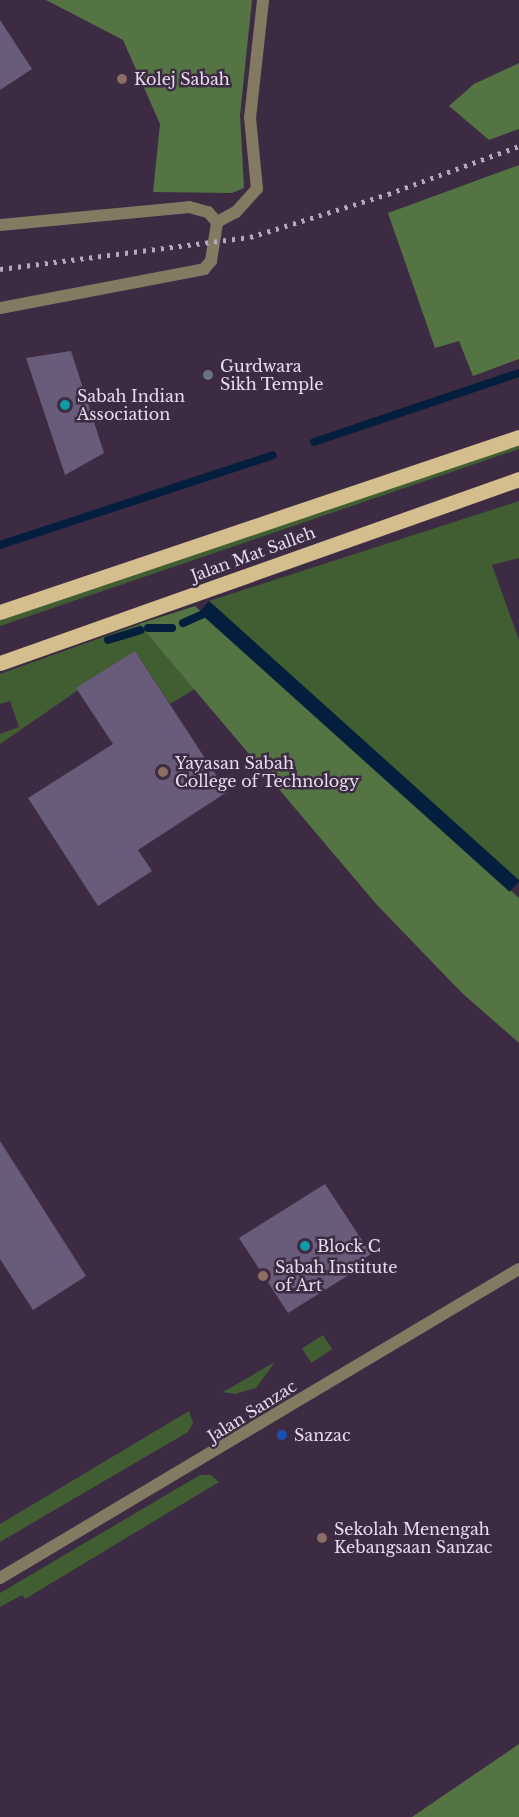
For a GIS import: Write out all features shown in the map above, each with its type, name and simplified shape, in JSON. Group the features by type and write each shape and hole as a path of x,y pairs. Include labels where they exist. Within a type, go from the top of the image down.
{"main road":[{"name":"Jalan Mat Salleh","path":"0,612 519,437"},
{"name":"Jalan Mat Salleh","path":"0,663 519,478"}],"street":[{"path":"217,222 236,212 257,189 250,118 263,0"},
{"path":"0,225 189,207 208,212 217,222"},
{"path":"0,308 204,268 210,261 217,222"},
{"name":"Jalan Sanzac","path":"0,1578 519,1269"}],"green space":[{"path":"46,0 252,0 240,115 244,188 232,193 153,192 160,124 123,40"},
{"path":"519,63 519,129 489,140 449,106 474,84"},
{"path":"519,165 519,359 473,376 459,341 435,348 388,213"},
{"path":"519,438 519,449 0,626 0,612"},
{"path":"519,501 519,558 492,565 519,640 519,881 209,601"},
{"path":"195,606 519,898 519,1043 462,993 377,905 139,624"},
{"path":"139,624 195,689 170,704 135,651 0,744 0,734 19,727 10,701 0,704 0,674"},
{"path":"323,1335 332,1349 311,1363 302,1349"},
{"path":"275,1362 256,1388 235,1394 223,1392"},
{"path":"189,1411 193,1423 188,1432 0,1542 0,1524"},
{"path":"200,1475 211,1475 219,1482 25,1599 22,1595 0,1607 0,1593"},
{"path":"519,1744 519,1817 412,1817"}],"water":[{"path":"209,601 519,880 510,892 199,612"}],"building":[{"path":"0,20 32,69 0,90"},
{"name":"Sabah Indian Association","path":"71,351 104,453 65,475 26,358"},
{"name":"Yayasan Sabah College of Technology","path":"135,651 227,792 138,850 152,871 98,906 28,798 113,744 76,688"},
{"path":"0,1141 86,1276 33,1310 0,1259"},
{"name":"Block C","path":"325,1184 371,1254 350,1268 352,1273 288,1313 239,1238"}],"waterway":[{"path":"314,442 519,373"},
{"path":"0,545 273,455"},
{"path":"183,623 210,611"},
{"path":"148,628 172,628"},
{"path":"108,640 140,630"}],"railway":[{"path":"0,269 250,237 388,194 519,146"}],"place":[{"name":"Kolej Sabah","path":"122,79"},
{"name":"Gurdwara Sikh Temple","path":"208,375"},
{"name":"Sabah Indian Association","path":"65,405"},
{"name":"Yayasan Sabah College of Technology","path":"163,772"},
{"name":"Block C","path":"305,1246"},
{"name":"Sabah Institute of Art","path":"263,1276"},
{"name":"Sanzac","path":"282,1435"},
{"name":"Sekolah Menengah Kebangsaan Sanzac","path":"322,1538"}]}
